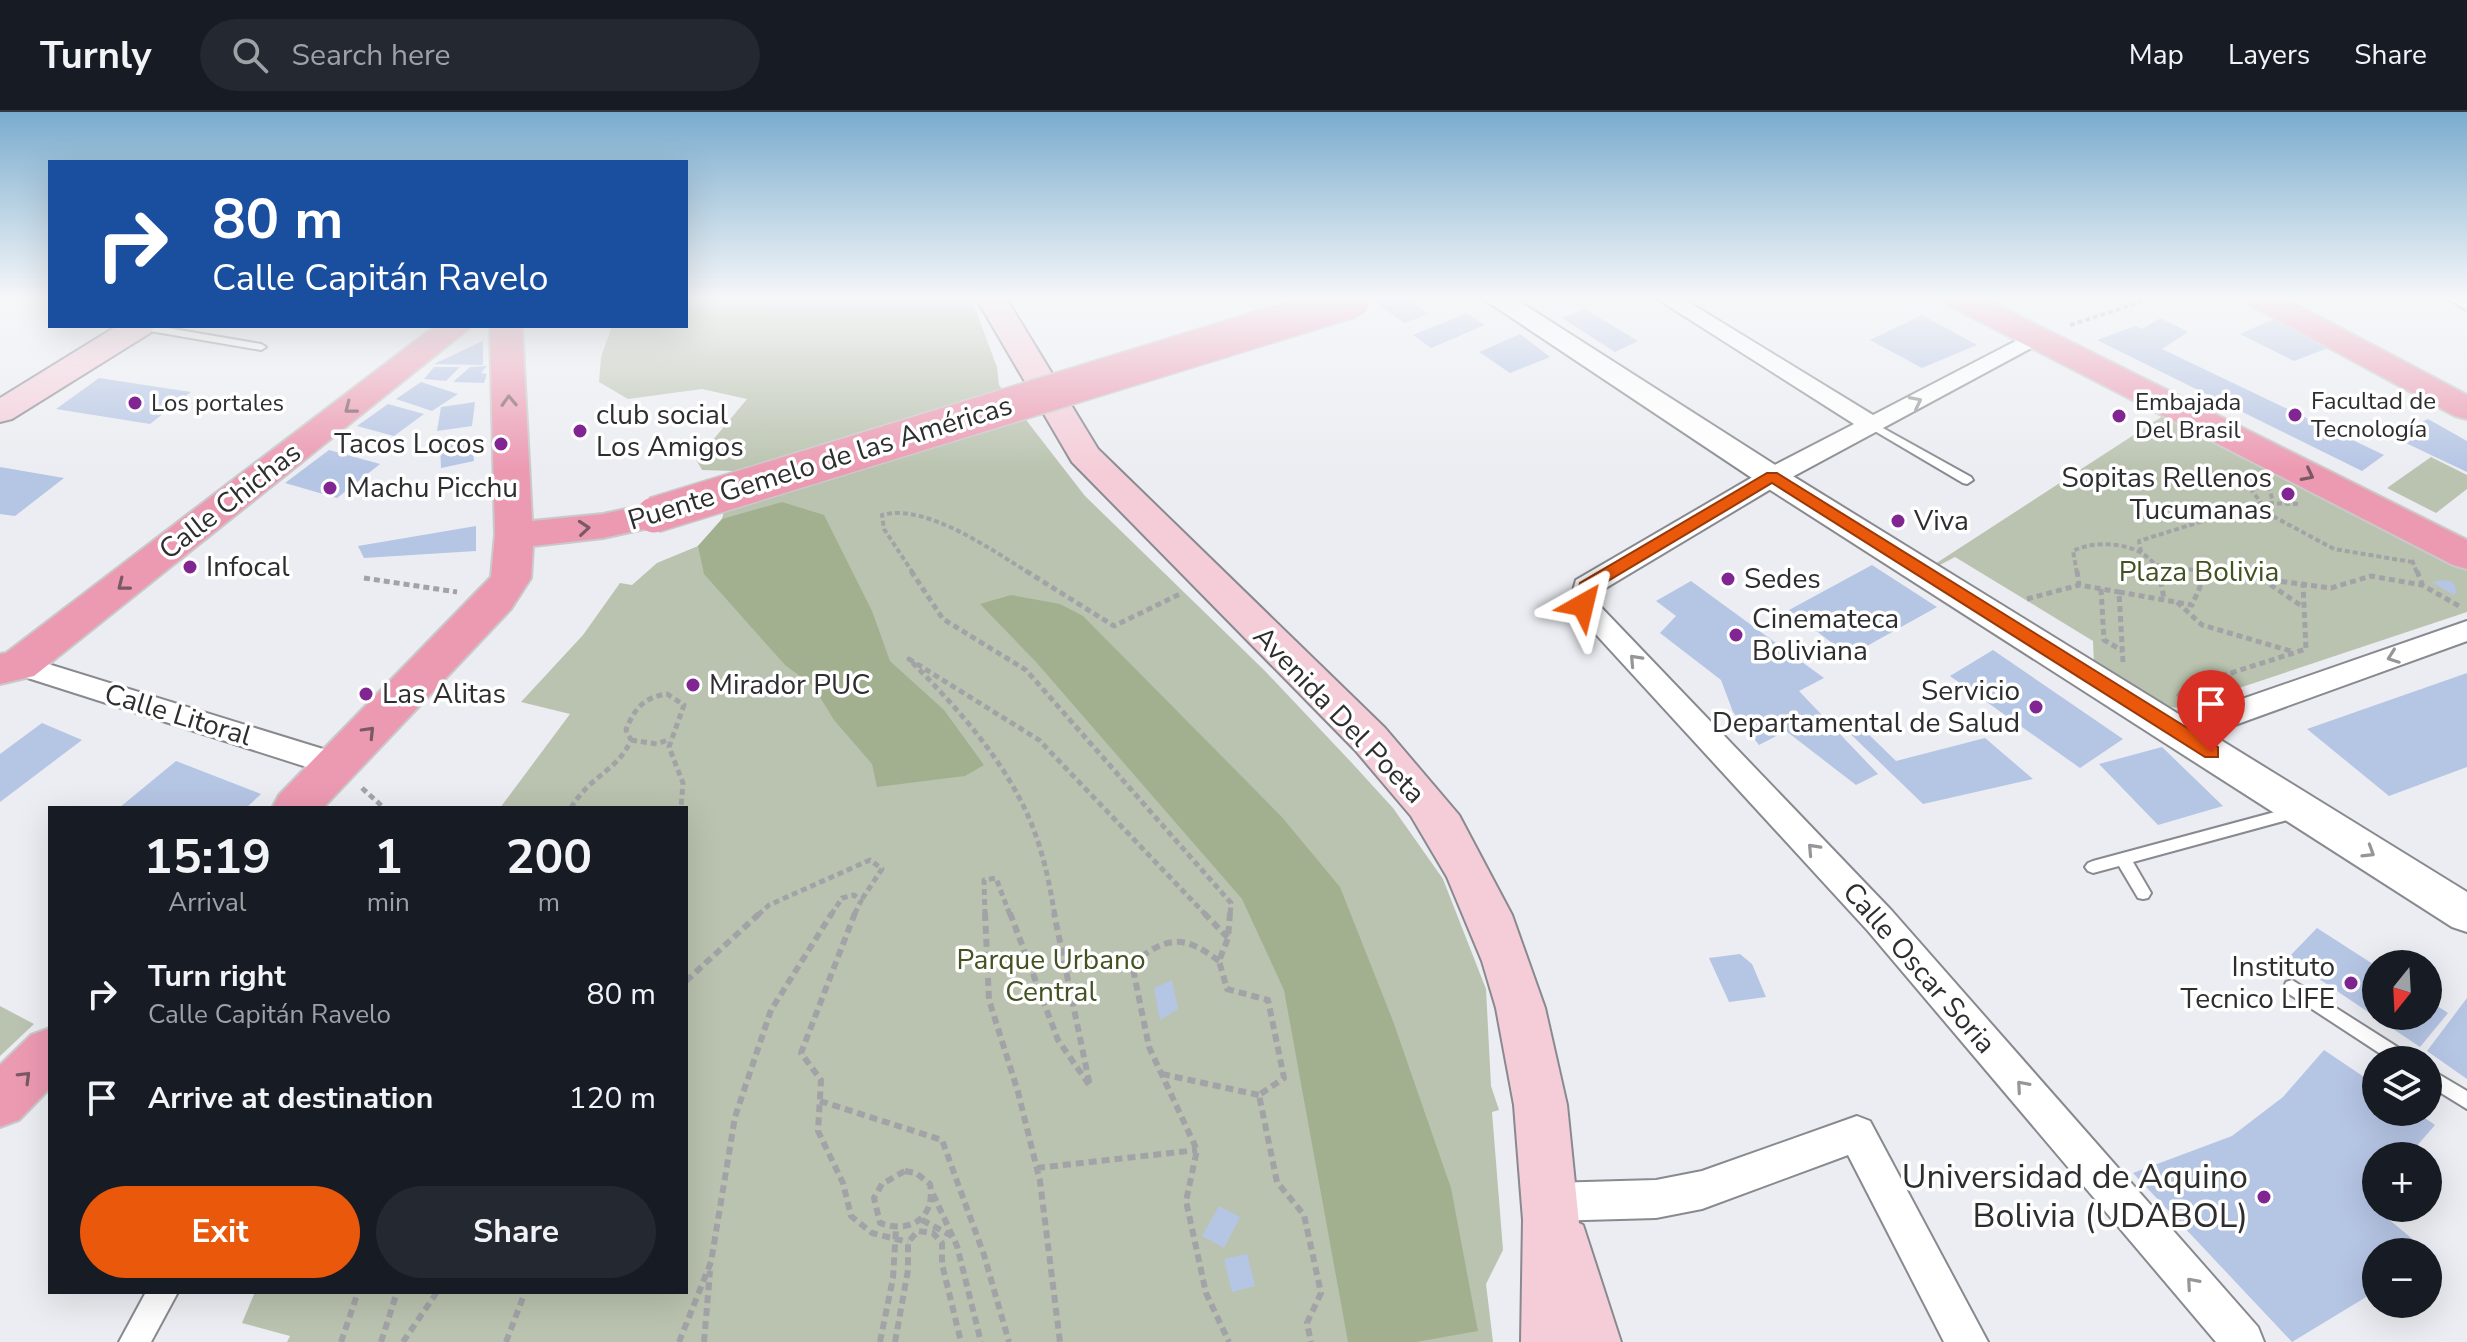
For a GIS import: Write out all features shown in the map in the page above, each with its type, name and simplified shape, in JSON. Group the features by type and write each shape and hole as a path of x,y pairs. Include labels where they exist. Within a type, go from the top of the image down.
{"main road":[{"path":"0,412 91,355"},
{"name":"Calle Chichas","path":"9,667 417,355"},
{"path":"297,806 497,599 511,578 514,535 507,355"},
{"name":"Avenida Del Poeta","path":"1025,355 1084,455 1370,739 1406,778 1443,828 1473,885 1524,1015 1535,1065 1550,1202 1550,1342"},
{"name":"Puente Gemelo de las Américas","path":"514,535 603,526 654,515 1172,355"},
{"path":"2088,355 2467,556"},
{"path":"2368,355 2467,409"},
{"path":"0,1102 48,1054"},
{"name":"Avenida Del Poeta","path":"1550,1202 1592,1342"}],"street":[{"path":"1585,355 1772,477 2467,914"},
{"path":"1760,355 1872,425"},
{"path":"1772,477 2007,355"},
{"name":"Calle Oscar Soria","path":"1772,477 1586,587 1583,605 1880,921 2243,1342"},
{"path":"2188,737 2210,722 2463,619"},
{"name":"Calle Litoral","path":"9,667 338,765"},
{"path":"1550,1202 1656,1199 1702,1190 1857,1134 1967,1342"},
{"path":"134,1342 162,1294"}],"lane":[{"path":"1872,425 1967,480"},
{"path":"2093,867 2304,810"},
{"path":"2123,860 2143,893"},
{"path":"2292,987 2383,1046"},
{"path":"2442,1085 2467,1101"}],"path":[{"path":"2238,471 2261,503"},
{"path":"2141,552 2139,541 2272,498 2288,503"},
{"path":"2252,505 2334,549 2425,564"},
{"path":"1208,580 1114,626 992,550 916,513 897,511 882,515 884,529 943,619 1026,670 1231,903 1228,938 1219,961"},
{"path":"2079,585 2073,551 2092,544 2141,552 2157,565 2197,572 2331,588 2371,576 2422,585 2463,619"},
{"path":"2157,565 2164,599"},
{"path":"2027,599 2079,585 2192,605 2200,587 2197,572"},
{"path":"364,578 497,599"},
{"path":"2262,579 2304,607"},
{"path":"2167,690 2176,700 2184,688 2306,649 2303,584"},
{"path":"2101,589 2104,640 2123,651"},
{"path":"2119,592 2124,664 2134,670"},
{"path":"2177,602 2202,625 2298,651"},
{"path":"2298,651 2303,663"},
{"path":"1060,1342 1037,1168 989,1000 984,880 996,878 1058,1040 1090,1086 1042,853 1012,783 958,709 909,659 1039,740 1228,938"},
{"path":"631,740 626,730 632,711 644,700 667,694 684,705 685,712 670,739 670,754 683,777 685,794 682,806"},
{"path":"631,740 657,744 670,739"},
{"path":"572,806 583,787 623,758 631,740"},
{"path":"688,979 769,905 848,867 870,860 882,869 860,902 837,954 801,1053 821,1080 818,1131 843,1183 851,1216 872,1233 908,1242"},
{"path":"704,1342 711,1262 735,1117 771,1010 842,898 854,895 860,902"},
{"path":"1162,1074 1259,1095 1284,1078 1268,1000 1227,989 1219,961 1202,947 1185,941 1170,940 1154,946 1132,964 1149,1047 1197,1150 1186,1201 1206,1293 1229,1342"},
{"path":"1259,1095 1277,1182 1304,1215 1321,1293 1307,1323 1311,1342"},
{"path":"820,1101 942,1140 984,1255 1009,1342"},
{"path":"1037,1168 1197,1150"},
{"path":"932,1193 931,1203 922,1219 896,1229 880,1223 872,1206 874,1196 886,1179 905,1171 916,1173 930,1184 953,1236 981,1342"},
{"path":"922,1219 953,1236"},
{"path":"880,1342 896,1229"},
{"path":"895,1342 908,1270 908,1242 918,1231 933,1233 942,1243 942,1264 961,1342"},
{"path":"679,1342 711,1262"},
{"path":"341,1342 357,1294"},
{"path":"381,1342 396,1294"},
{"path":"403,1342 436,1294"},
{"path":"506,1342 524,1294"}],"green space":[{"name":"Parque Urbano Central","path":"993,355 999,385 1085,496 1265,671 1351,762 1393,808 1443,879 1486,989 1491,1086 1499,1110 1492,1112 1503,1250 1486,1284 1493,1342 287,1342 290,1336 242,1323 254,1294 688,1294 688,806 501,806 570,714 521,702 583,635 620,583 632,585 657,563 698,546 722,519 734,471 702,470 689,447 707,447 747,399 702,389 628,399 599,382 601,357"},
{"name":"Plaza Bolivia","path":"2163,416 2467,571 2467,612 2179,708 2163,706 2094,665 2093,641 1955,557 1938,566 1935,564"},
{"path":"2431,457 2467,475 2467,489 2436,513 2387,488"},
{"path":"782,502 824,515 872,611 890,661 944,710 984,765 965,776 877,787 872,764 834,720 813,686 785,665 704,574 698,546 722,519"},
{"path":"1011,595 1060,604 1083,616 1281,816 1340,887 1393,1021 1451,1188 1478,1331 1416,1342 1348,1342 1284,990 1242,899 1036,662 980,604"},
{"path":"0,1006 34,1024 0,1056"}],"building":[{"path":"452,355 483,355 483,365 434,364"},
{"path":"1484,355 1550,357 1510,373"},
{"path":"1899,355 1952,355 1922,368"},
{"path":"2128,355 2175,355 2384,455 2362,471"},
{"path":"2283,355 2309,355 2294,361"},
{"path":"487,366 481,373 487,374 484,383 453,382 470,367"},
{"path":"434,367 460,367 446,381 424,379"},
{"path":"99,378 191,392 150,424 56,409"},
{"path":"421,382 458,394 432,411 396,399"},
{"path":"475,402 472,426 437,431 441,407"},
{"path":"388,404 424,414 394,436 357,426"},
{"path":"2428,419 2467,441 2467,472 2391,436"},
{"path":"472,439 474,461 441,468 440,445"},
{"path":"329,450 380,464 337,498 285,483"},
{"path":"0,467 64,478 15,516 0,514"},
{"path":"476,526 476,551 364,558 358,546"},
{"path":"1872,565 1937,607 1849,656 1789,610"},
{"name":"Cinemateca Boliviana","path":"1691,581 1824,678 1799,691 1878,774 1856,785 1786,731 1759,745 1733,712 1721,680 1660,633 1676,616 1656,601"},
{"path":"2432,582 2453,582 2457,592 2453,595"},
{"name":"Servicio Departamental de Salud","path":"1993,650 2123,739 2080,768 1950,676"},
{"path":"2467,673 2467,767 2389,796 2307,729"},
{"path":"1853,719 1896,761 1985,738 2033,779 1923,804 1837,721"},
{"path":"42,723 82,740 0,802 0,754"},
{"path":"2162,747 2223,806 2158,825 2099,764"},
{"path":"176,761 261,794 248,806 121,806"},
{"name":"Instituto Tecnico LIFE","path":"2317,928 2362,957 2362,1008 2288,958"},
{"path":"1740,954 1752,964 1766,997 1729,1002 1709,958"},
{"path":"1172,980 1178,1009 1160,1020 1154,988"},
{"path":"2467,998 2467,1079 2442,1062 2442,1046 2431,1046"},
{"name":"Instituto Tecnico LIFE","path":"2395,1030 2434,1030 2419,1046"},
{"name":"Universidad de Aquino Bolivia (UDABOL)","path":"2324,1050 2362,1076 2362,1126 2434,1126 2420,1142 2362,1142 2362,1222 2392,1222 2411,1238 2362,1238 2362,1300 2292,1342 2133,1173 2232,1136 2283,1097"},
{"path":"1219,1206 1240,1217 1224,1248 1202,1236"},
{"path":"1247,1254 1255,1286 1232,1292 1224,1259"}],"place":[{"name":"Los portales","path":"135,403"},
{"name":"Facultad de Tecnología","path":"2295,415"},
{"name":"Embajada Del Brasil","path":"2119,416"},
{"name":"club social Los Amigos","path":"580,431"},
{"name":"Tacos Locos","path":"501,444"},
{"name":"Machu Picchu","path":"330,488"},
{"name":"Sopitas Rellenos Tucumanas","path":"2288,494"},
{"name":"Viva","path":"1898,521"},
{"name":"Infocal","path":"190,567"},
{"name":"Sedes","path":"1728,579"},
{"name":"Cinemateca Boliviana","path":"1736,635"},
{"name":"Mirador PUC","path":"693,685"},
{"name":"Las Alitas","path":"366,694"},
{"name":"Servicio Departamental de Salud","path":"2036,707"},
{"name":"Instituto Tecnico LIFE","path":"2351,983"},
{"name":"Universidad de Aquino Bolivia (UDABOL)","path":"2264,1197"}],"route":[{"path":"1583,605 1582,595 1586,587 1772,477 2211,752"}]}
